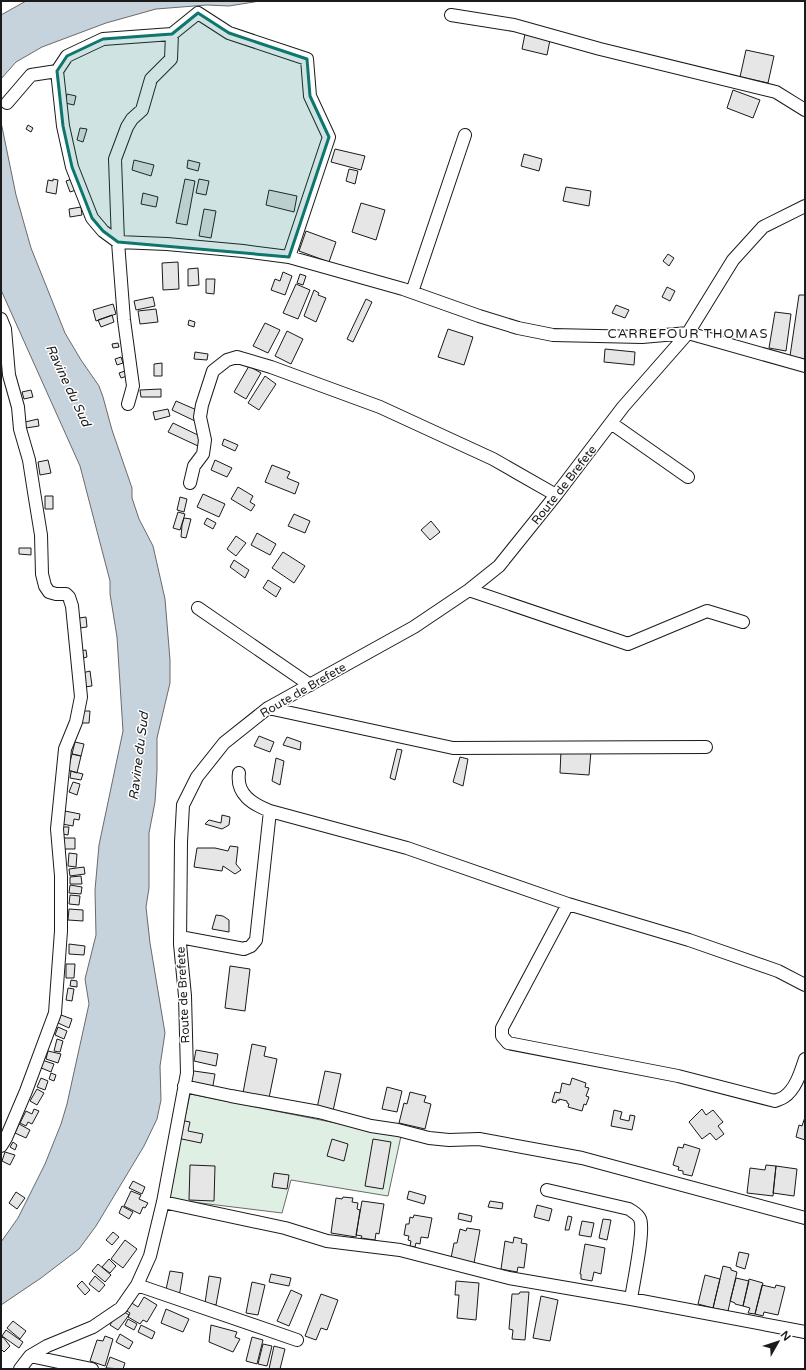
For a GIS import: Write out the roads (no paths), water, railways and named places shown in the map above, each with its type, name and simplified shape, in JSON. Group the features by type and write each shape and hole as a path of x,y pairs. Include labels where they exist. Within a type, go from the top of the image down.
{"street":[{"path":"289,257 328,137 310,96 307,59 229,33 198,13 172,34 103,39 67,56 57,71 63,126 72,167 92,218 102,232 118,242 167,244 289,257 412,292 478,316 518,328 553,335 642,337 688,332 805,366"},
{"path":"451,15 514,25 600,49 776,92 805,110"},
{"path":"128,404 133,386 124,320 118,242 116,158 127,127 132,119 142,110 151,79 171,59 172,34"},
{"path":"7,103 32,75 57,71"},
{"path":"412,292 465,135"},
{"name":"Route de Brefete","path":"20,1369 30,1356 47,1346 93,1326 121,1308 137,1285 150,1256 163,1202 187,1073 185,1004 180,936 181,842 183,805 197,777 224,744 268,708 414,627 469,590 499,566 611,423 688,332 733,260 763,227 805,206"},
{"path":"1,319 5,330 9,376 18,407 20,429 29,460 40,528 44,586 49,592 66,594 69,597 72,606 81,697 76,722 65,749 57,829 61,876 61,932 55,1013 26,1091 6,1138 1,1146"},
{"path":"190,483 194,466 203,454 205,440 200,417 202,405 213,371 227,360 237,357 380,407 492,459 556,495"},
{"path":"611,423 688,477"},
{"path":"469,590 628,644 707,611 744,622"},
{"path":"198,608 310,685"},
{"path":"268,708 453,748 706,747"},
{"path":"238,773 238,780 243,792 248,800 256,806 407,848 568,904 689,940 778,971 805,985"},
{"path":"180,936 244,948 251,946 256,940 270,811"},
{"path":"568,904 502,1028 502,1036 508,1043 678,1076 774,1101 784,1097 792,1088 799,1076 805,1058"},
{"path":"184,1086 319,1112 371,1126 398,1130 429,1138 449,1140 479,1138 582,1158 805,1218"},
{"path":"547,1190 629,1209 640,1217 642,1224 641,1235 631,1299"},
{"path":"163,1202 284,1228 328,1240 400,1250 509,1278 631,1299 805,1332"},
{"path":"137,1285 297,1340"},
{"path":"30,1356 92,1369"}],"water":[{"path":"26,1 260,1 229,6 207,5 156,9 106,23 42,47 16,62 1,79 1,15"},
{"name":"Ravine du Sud","path":"1,122 16,195 31,248 65,333 99,386 132,488 132,498 139,519 153,546 165,599 170,660 170,683 157,738 155,802 149,833 149,888 146,907 150,943 165,1033 160,1066 161,1100 157,1119 144,1146 96,1226 79,1249 41,1278 1,1305 1,1242 18,1218 45,1164 61,1124 67,1104 89,1004 85,979 96,935 95,890 99,845 123,731 117,637 110,594 110,581 80,466 1,290"}],"district":[{"name":"CARREFOUR THOMAS","path":"688,333"}]}
